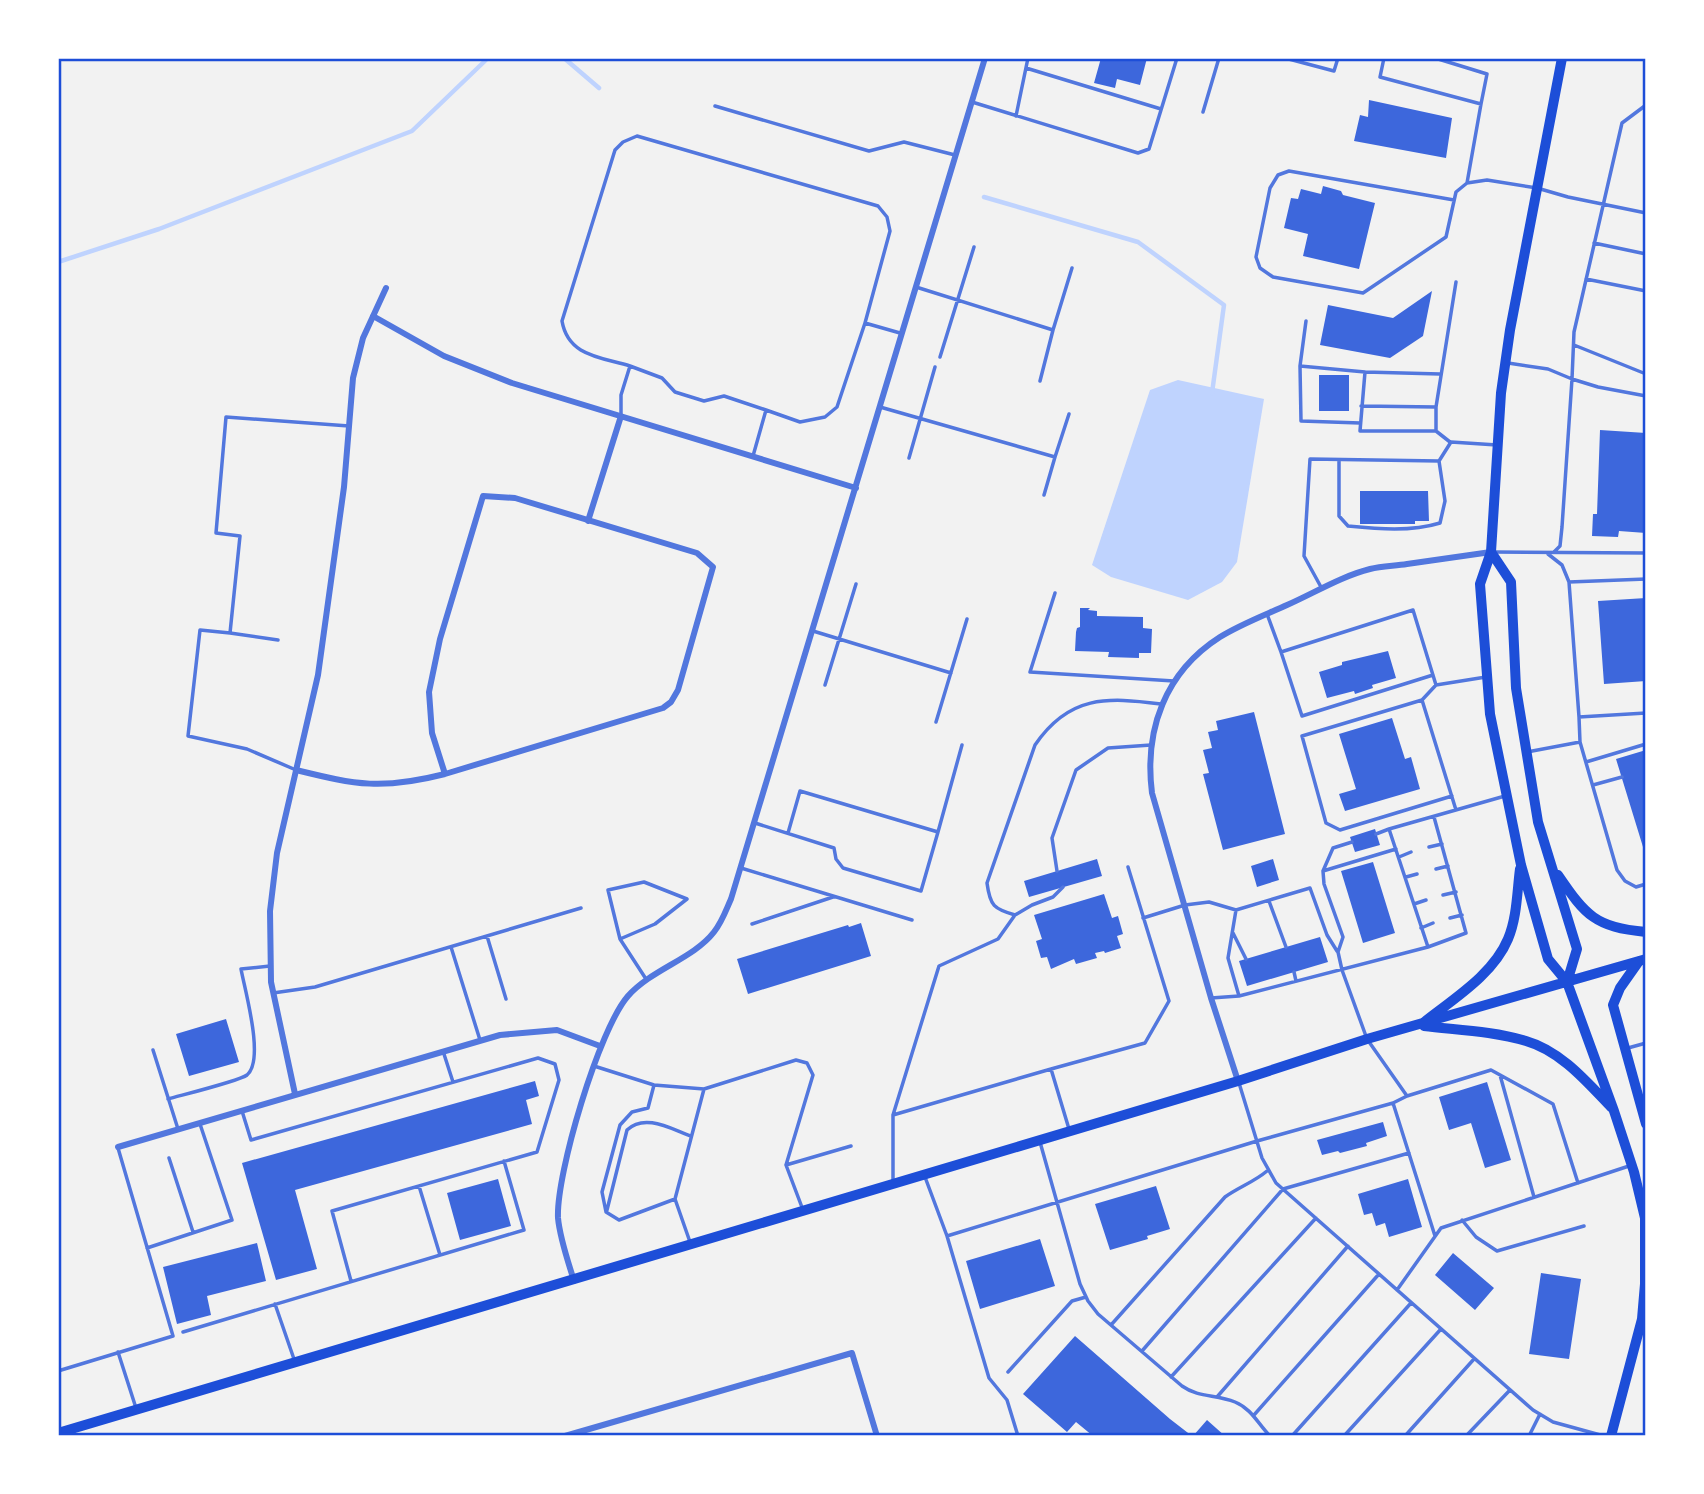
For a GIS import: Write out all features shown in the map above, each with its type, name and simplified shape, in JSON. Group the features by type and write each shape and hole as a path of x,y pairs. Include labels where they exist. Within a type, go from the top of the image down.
{"main road":[{"path":"1562,58 1505,363 1491,552 1480,584 1490,714 1521,865 1548,959 1567,982 1614,1111 1646,1217 1644,1319 1611,1436"},
{"path":"1491,552 1511,582 1516,688 1538,822 1577,949 1567,982"},
{"path":"1420,1025 1478,979 1498,957 1508,939 1514,916 1521,865"},
{"path":"1551,866 1588,915 1613,927 1646,932"},
{"path":"58,1433 574,1281 1238,1081 1367,1039 1643,960"},
{"path":"1643,960 1620,988 1613,1005 1643,1100 1646,1124"},
{"path":"1420,1025 1528,1041 1555,1055 1580,1074 1614,1111"}],"street":[{"path":"574,1281 561,1234 559,1200 571,1145 600,1046 617,1010 629,995 646,979 698,947 713,934 732,899 985,58"},
{"path":"295,1094 273,993 270,911 277,853 318,675 344,487 353,378 363,338 386,288"},
{"path":"373,316 444,355 482,372 856,488"},
{"path":"588,521 621,416"},
{"path":"296,771 344,782 370,785 404,784 444,774 663,708 671,702 678,690 713,567 697,553 515,498 483,496 440,639 429,692 432,733 444,774"},
{"path":"1238,1081 1211,998 1152,793 1149,768 1151,745 1161,705 1174,681 1197,654 1220,637 1267,614 1370,569 1491,552"},
{"path":"118,1147 500,1035 557,1030 600,1046"},
{"path":"565,1436 852,1353 877,1436"}],"lane":[{"path":"1016,116 1028,58"},
{"path":"972,102 1138,153 1149,149 1177,58"},
{"path":"1203,112 1220,58"},
{"path":"1285,58 1335,71 1338,58"},
{"path":"1384,58 1380,76 1481,104"},
{"path":"1435,58 1487,74 1467,183"},
{"path":"1026,68 1161,110"},
{"path":"1554,552 1560,546 1561,537 1576,326 1622,123 1646,105"},
{"path":"715,106 869,151 904,142 956,155"},
{"path":"637,135 878,206 887,217 890,231 865,323 837,407 825,417 800,422 724,396 704,401 675,392 662,378 629,366 575,348 564,336 562,321 615,150 623,142 637,135"},
{"path":"1454,201 1289,171 1278,175 1269,188 1256,257 1260,268 1273,277 1363,293 1446,237 1454,201 1455,192 1467,183 1487,180 1537,188 1646,213"},
{"path":"1594,243 1646,254"},
{"path":"940,357 974,247"},
{"path":"1040,381 1072,268"},
{"path":"1586,279 1646,291"},
{"path":"1436,431 1436,407 1456,282"},
{"path":"916,287 1053,330"},
{"path":"1306,321 1300,366 1301,421 1360,423"},
{"path":"865,323 902,333"},
{"path":"1576,326 1584,327"},
{"path":"1574,345 1646,373"},
{"path":"1505,363 1548,369 1598,387 1646,396"},
{"path":"621,416 621,395 629,366"},
{"path":"1300,366 1365,372 1441,374"},
{"path":"909,458 935,367"},
{"path":"1365,372 1360,432 1436,431 1451,442 1497,445"},
{"path":"1361,406 1436,407"},
{"path":"880,407 1055,457"},
{"path":"754,456 766,410"},
{"path":"1044,495 1069,414"},
{"path":"230,633 240,536 216,533 226,417 349,426"},
{"path":"1339,460 1339,516 1348,526 1425,528 1440,523 1445,501 1439,461 1451,442"},
{"path":"1322,589 1304,556 1310,459 1439,461"},
{"path":"1491,552 1646,554"},
{"path":"1546,552 1562,565 1569,582 1580,742 1617,870 1625,881 1636,887 1646,884"},
{"path":"1569,582 1646,579"},
{"path":"825,685 856,584"},
{"path":"1055,593 1030,672 1174,681"},
{"path":"1281,652 1413,610 1436,685"},
{"path":"1267,614 1302,716 1433,675"},
{"path":"936,722 967,620"},
{"path":"278,640 200,630 188,736 247,749 296,771"},
{"path":"813,631 951,673"},
{"path":"1452,796 1340,830 1326,823 1302,736 1422,700 1436,685 1486,677"},
{"path":"1015,915 998,911 989,900 987,883 1035,745 1044,731 1062,716 1086,703 1118,699 1161,705"},
{"path":"1422,700 1456,810"},
{"path":"1579,718 1646,713"},
{"path":"1526,752 1580,742"},
{"path":"1586,762 1646,744"},
{"path":"754,823 834,848 836,859 843,868 921,891 962,745"},
{"path":"1057,870 1052,838 1076,770 1108,748 1151,745"},
{"path":"1593,785 1622,777"},
{"path":"788,833 800,791 938,832"},
{"path":"1376,834 1507,796"},
{"path":"1211,998 1256,992 1428,947 1466,933 1434,817"},
{"path":"1390,829 1428,947"},
{"path":"1338,952 1343,937 1324,884 1323,872 1333,848 1352,842"},
{"path":"1429,847 1442,844"},
{"path":"1323,872 1396,849"},
{"path":"1399,857 1411,852"},
{"path":"1436,869 1448,866"},
{"path":"893,1115 1145,1043 1169,1001 1128,867"},
{"path":"741,868 912,920"},
{"path":"1405,877 1418,874"},
{"path":"620,939 655,924 687,900 644,882 608,890 620,939 646,979"},
{"path":"892,1184 893,1115 939,966 998,939 1015,915 1053,897 1063,887"},
{"path":"1143,918 1185,905 1209,902 1236,911 1310,888 1327,935 1338,952 1367,1039 1407,1096"},
{"path":"1443,895 1456,892"},
{"path":"752,923 836,897"},
{"path":"1414,904 1426,900"},
{"path":"1269,901 1286,947"},
{"path":"273,993 316,987 581,908"},
{"path":"1236,911 1228,958 1239,996"},
{"path":"1450,918 1462,915"},
{"path":"1422,928 1433,923"},
{"path":"1232,931 1246,959"},
{"path":"487,936 506,999"},
{"path":"451,947 480,1040"},
{"path":"168,1099 246,1076 255,1065 241,969 271,966"},
{"path":"1294,972 1296,981"},
{"path":"1254,984 1256,992"},
{"path":"1625,1049 1646,1043"},
{"path":"153,1050 177,1129"},
{"path":"443,1051 453,1082"},
{"path":"242,1109 251,1140 538,1058 555,1064 559,1080 537,1152 331,1211 351,1281"},
{"path":"594,1066 654,1085 704,1089 796,1060 807,1063 813,1075 786,1164 804,1211"},
{"path":"1051,1069 1069,1131"},
{"path":"947,1236 1257,1141 1393,1103 1407,1096 1491,1070 1553,1104 1578,1183"},
{"path":"1499,1074 1534,1197"},
{"path":"1238,1081 1268,1170 1283,1189 1540,1414 1553,1422 1604,1436"},
{"path":"654,1085 648,1108 632,1112 620,1125 602,1192 607,1212 619,1220 675,1199"},
{"path":"691,1245 675,1199 704,1089"},
{"path":"1393,1103 1435,1236"},
{"path":"607,1212 627,1130 634,1123 648,1121 691,1136"},
{"path":"147,1248 232,1220 200,1122"},
{"path":"1040,1140 1086,1297 1098,1314 1192,1393 1236,1402 1254,1415 1270,1436"},
{"path":"786,1164 851,1146"},
{"path":"58,1371 173,1336 118,1147"},
{"path":"1142,1351 1283,1189 1409,1153"},
{"path":"169,1158 192,1232"},
{"path":"183,1332 524,1230 503,1161"},
{"path":"1397,1290 1441,1228 1632,1166"},
{"path":"1111,1325 1225,1197 1237,1188 1254,1182 1268,1170"},
{"path":"924,1175 947,1236 989,1378 1007,1400 1018,1436"},
{"path":"419,1186 440,1255"},
{"path":"1171,1377 1316,1218"},
{"path":"1462,1220 1476,1237 1497,1251 1584,1226"},
{"path":"1217,1397 1348,1246"},
{"path":"1254,1415 1379,1274"},
{"path":"1008,1372 1072,1301 1086,1297"},
{"path":"1292,1436 1411,1303"},
{"path":"275,1304 296,1363"},
{"path":"1344,1436 1441,1329"},
{"path":"118,1352 137,1410"},
{"path":"1405,1436 1474,1359"},
{"path":"1466,1436 1510,1390"},
{"path":"1529,1436 1540,1414"}],"water":[{"path":"1178,380 1264,399 1237,562 1222,582 1188,600 1111,577 1092,565 1150,390"}],"building":[{"path":"1101,58 1147,58 1140,85 1117,79 1115,88 1094,83"},
{"path":"1369,100 1452,118 1446,158 1354,141 1360,115 1368,117"},
{"path":"1323,186 1341,191 1343,195 1375,203 1359,269 1303,256 1308,234 1284,228 1291,198 1298,199 1301,189 1321,194"},
{"path":"1432,291 1423,336 1390,358 1320,345 1328,305 1393,318"},
{"path":"1319,375 1349,375 1349,411 1319,411"},
{"path":"1600,430 1646,433 1646,533 1619,531 1618,537 1592,536 1593,514 1597,514"},
{"path":"1360,491 1428,491 1429,521 1415,521 1415,524 1360,524"},
{"path":"1646,598 1646,681 1604,684 1598,601"},
{"path":"1080,608 1097,611 1097,616 1143,617 1143,628 1152,629 1151,653 1139,653 1139,658 1108,657 1109,652 1075,651 1076,632 1080,627"},
{"path":"1388,651 1396,678 1372,685 1373,688 1355,694 1354,691 1327,698 1319,672 1342,665 1342,662"},
{"path":"1254,712 1285,834 1223,850 1203,774 1209,773 1203,750 1212,748 1208,732 1218,730 1216,721"},
{"path":"1392,718 1405,759 1411,757 1420,789 1345,811 1339,794 1356,789 1339,734"},
{"path":"1646,750 1646,846 1643,847 1616,759"},
{"path":"1375,829 1380,845 1355,852 1350,837"},
{"path":"1097,859 1102,876 1029,897 1024,881"},
{"path":"1273,859 1279,880 1257,887 1251,866"},
{"path":"1373,862 1395,933 1363,943 1341,871"},
{"path":"1104,894 1112,918 1118,916 1123,934 1117,936 1121,948 1095,953 1097,958 1076,964 1074,959 1051,969 1047,957 1041,958 1036,941 1042,939 1034,915"},
{"path":"861,923 871,956 748,994 737,959"},
{"path":"1320,937 1328,962 1247,986 1239,961"},
{"path":"226,1019 239,1062 189,1076 176,1034"},
{"path":"535,1081 539,1096 526,1100 532,1124 295,1190 317,1269 276,1280 242,1163"},
{"path":"1487,1082 1511,1160 1485,1168 1471,1123 1449,1130 1439,1097"},
{"path":"1383,1122 1387,1136 1366,1143 1367,1146 1322,1155 1317,1140"},
{"path":"498,1179 511,1226 460,1240 447,1193"},
{"path":"1408,1179 1422,1227 1389,1237 1385,1223 1376,1226 1372,1213 1364,1215 1358,1194"},
{"path":"1156,1186 1170,1229 1147,1236 1148,1239 1110,1250 1095,1204"},
{"path":"1040,1239 1055,1286 980,1309 966,1261"},
{"path":"257,1243 266,1281 207,1296 211,1315 177,1324 163,1267"},
{"path":"1453,1253 1494,1288 1475,1310 1435,1275"},
{"path":"1541,1273 1581,1279 1569,1359 1529,1354"},
{"path":"1075,1336 1192,1436 1093,1436 1076,1422 1067,1432 1023,1394"},
{"path":"1207,1420 1225,1436 1193,1436"}],"waterway":[{"path":"58,262 159,229 412,131 488,58"},
{"path":"564,58 599,88"},
{"path":"984,197 1138,242 1224,305 1212,393"}]}
